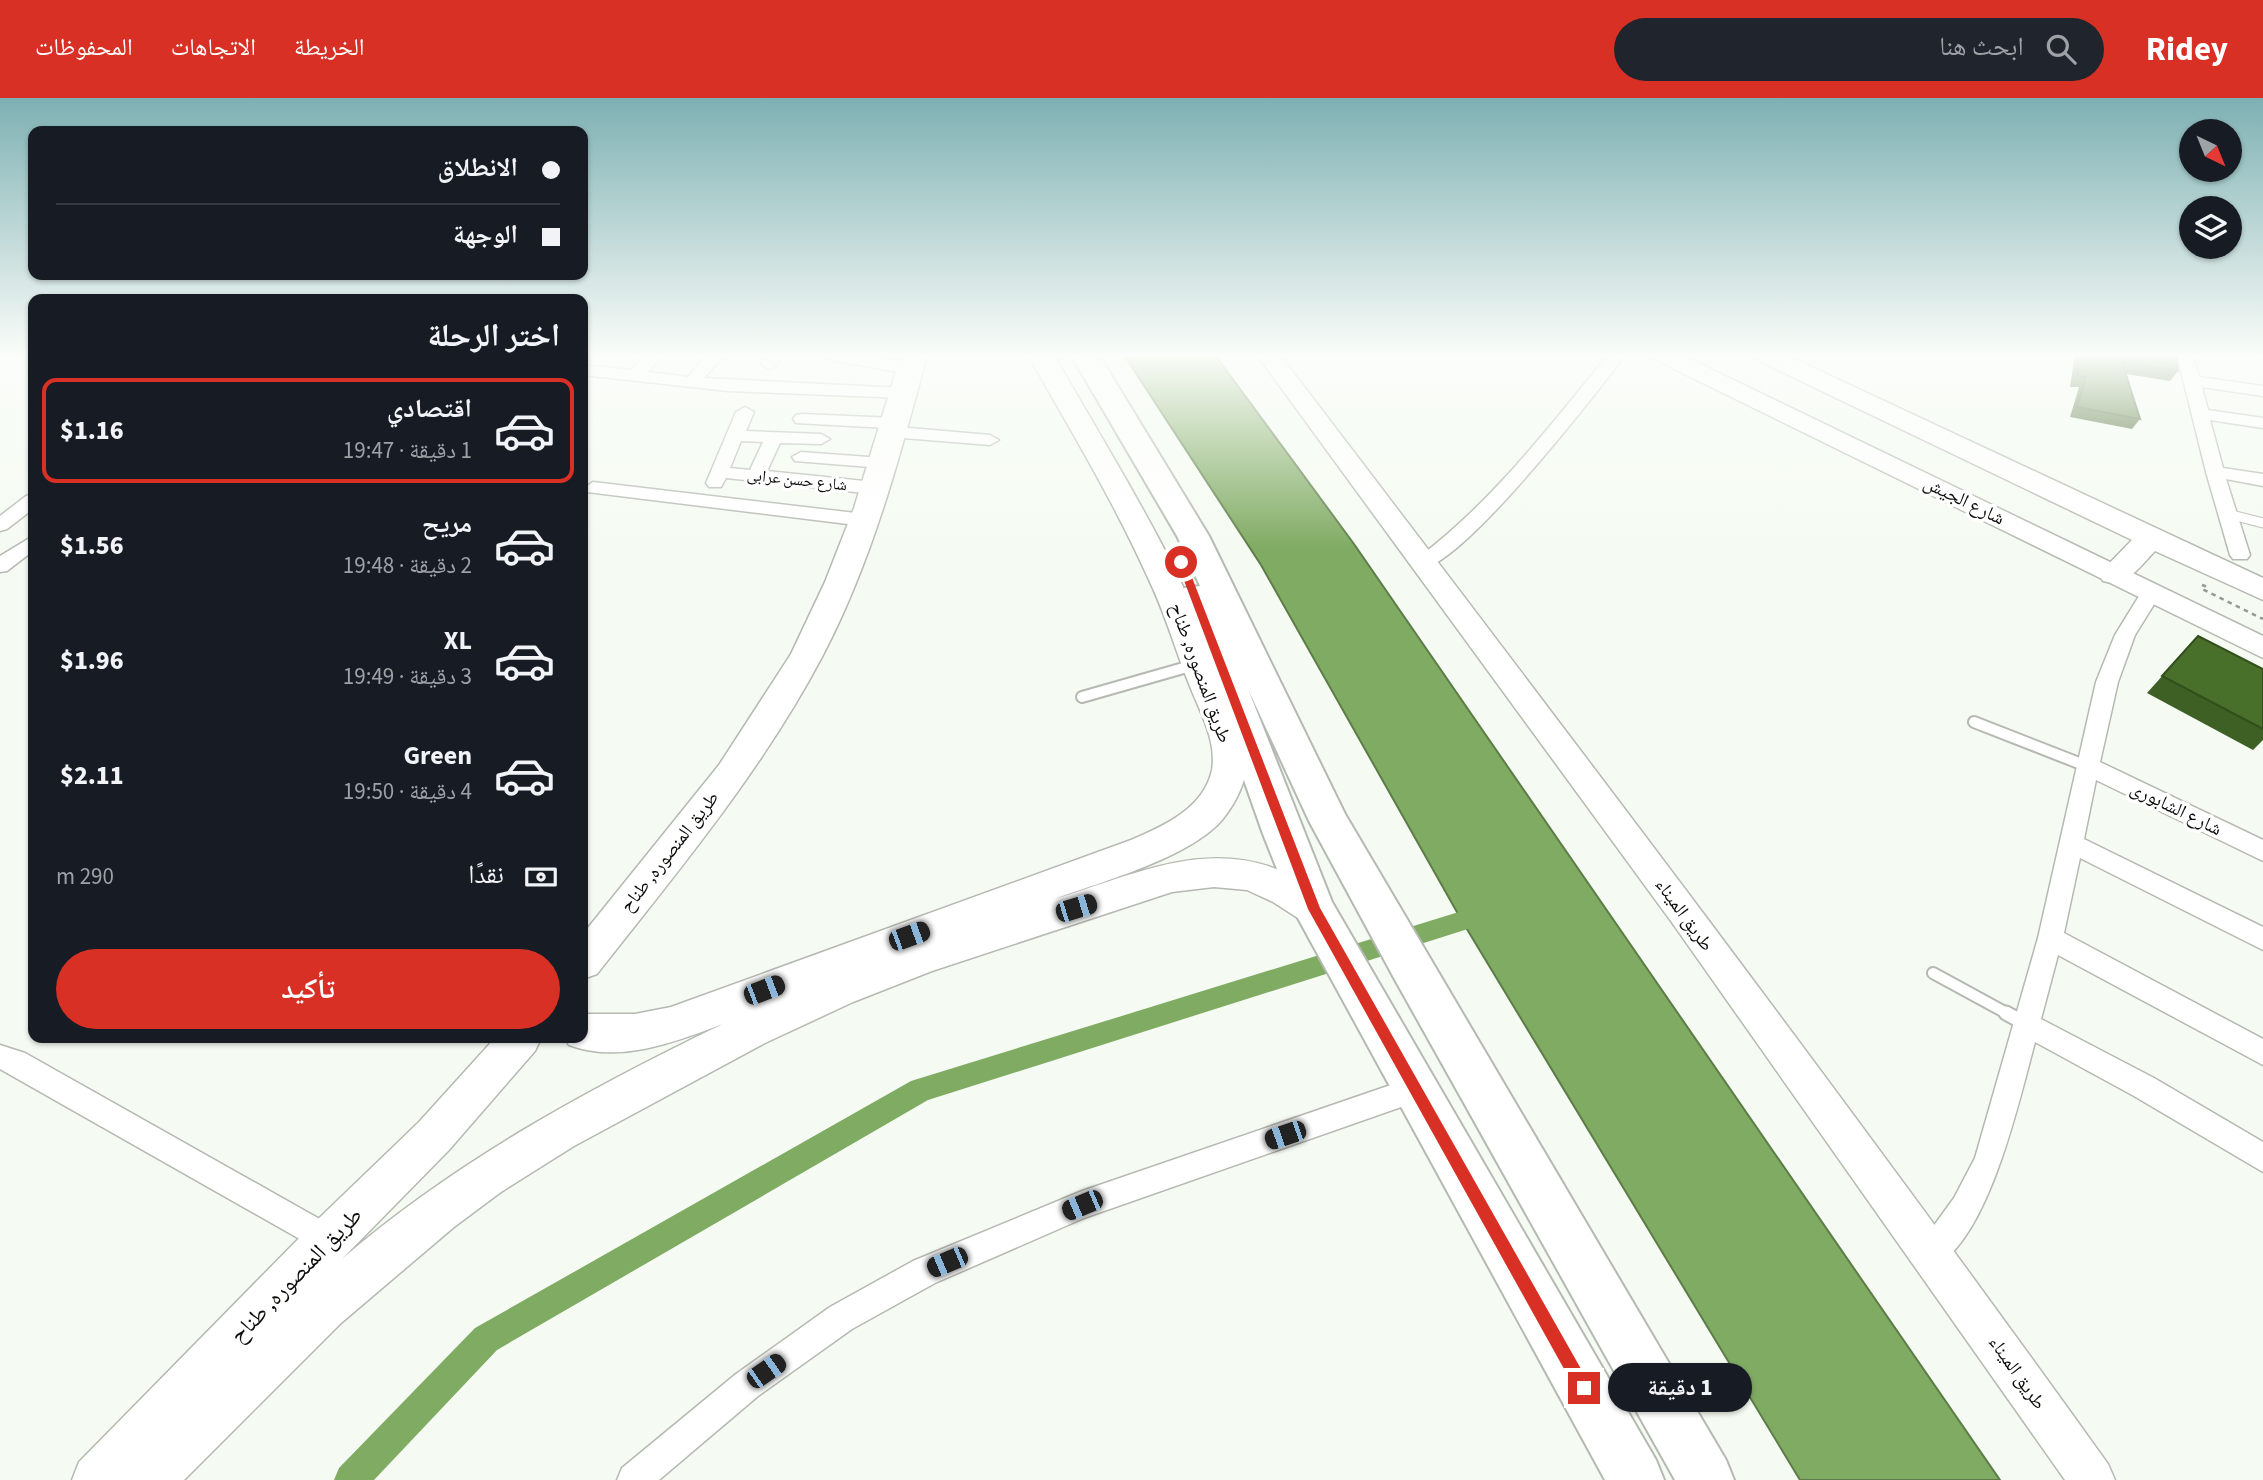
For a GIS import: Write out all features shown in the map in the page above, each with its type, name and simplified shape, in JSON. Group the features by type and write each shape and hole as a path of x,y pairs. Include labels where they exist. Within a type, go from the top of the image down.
{"highway":[{"path":"1101,419 1189,577 1222,659 1283,834 1317,914 1636,1480"},
{"path":"1123,419 1193,536 1222,659 1272,699"},
{"path":"1144,419 1225,551 1253,617 1272,699 1329,821 1706,1480"}],"main road":[{"name":"طريق المنصوره, طناح","path":"588,956 708,805 779,702 829,610 864,520 895,419"},
{"name":"طريق المنصوره, طناح","path":"588,1032 635,1032 671,1025 862,967 1175,838 1202,819 1221,795 1229,768 1222,659 1165,580 1077,419"},
{"path":"1903,419 2263,590"},
{"path":"1948,419 2252,560"},
{"path":"2114,574 2152,537"},
{"path":"148,1480 363,1271 436,1212 508,1161 580,1119 862,967 982,937 1170,878 1206,872 1234,873 1263,879 1278,885 1317,914"},
{"name":"طريق المنصوره, طناح","path":"97,1480 329,1240 434,1136 517,1043"}],"street":[{"path":"707,502 742,419"},
{"path":"807,419 990,440"},
{"name":"طريق الميناء","path":"1317,419 1425,562 1931,1252 2092,1480"},
{"path":"1425,562 1462,535 1563,419"},
{"name":"شارع الجيش","path":"1797,419 2263,649"},
{"path":"2203,419 2228,514 2252,560"},
{"path":"2239,419 2263,423"},
{"path":"735,436 821,439"},
{"path":"756,476 774,437"},
{"path":"801,457 878,476"},
{"name":"شارع حسن عرابى","path":"719,472 756,476 781,487 878,476"},
{"path":"2215,472 2263,480"},
{"path":"593,488 864,520"},
{"path":"0,526 28,504"},
{"path":"0,566 28,546"},
{"path":"1931,1252 1954,1226 1974,1194 1989,1159 2050,938 2107,682 2125,635 2151,593"},
{"name":"شارع الشابورى","path":"2090,767 2263,851"},
{"path":"2073,844 2263,939"},
{"path":"2050,938 2263,1053"},
{"path":"2026,1024 2144,1087 2263,1158"},
{"path":"0,1056 16,1062 329,1240"},
{"path":"634,1480 747,1385 841,1318 924,1272 1082,1205 1414,1090"}],"lane":[{"path":"2228,514 2263,523"},
{"path":"1082,697 1222,659"},
{"path":"1973,722 2090,767"},
{"path":"1933,973 2026,1024"}],"path":[{"path":"2193,581 2205,586 2202,589 2263,619"}],"shaded area":[{"path":"1166,419 1262,419 1354,544 2000,1480 1800,1480 1462,921 1261,565"}],"building":[{"path":"2198,636 2263,669 2263,729 2162,676"}],"waterway":[{"path":"351,1480 486,1339 921,1090 1462,921"}],"route":[{"path":"1181,562 1202,610 1283,834 1314,909 1584,1388"}]}
